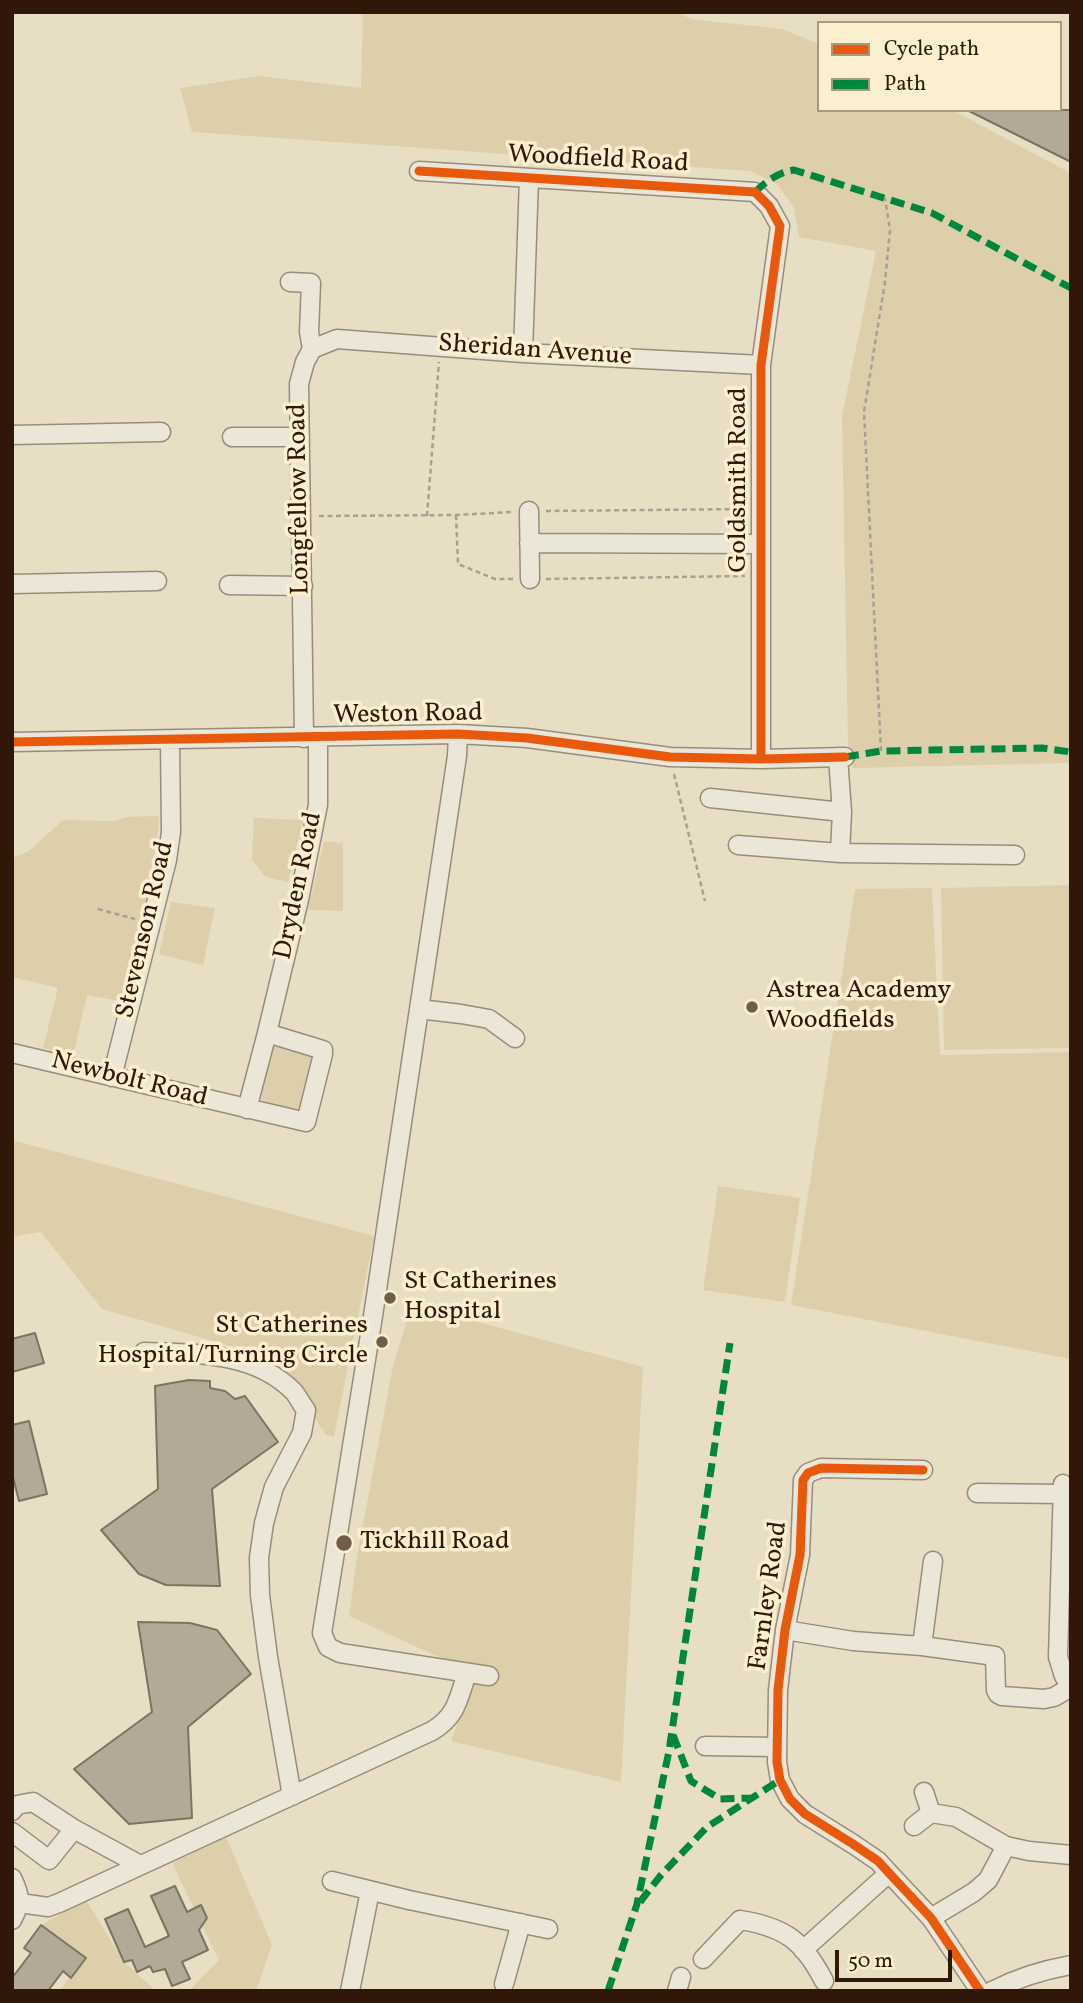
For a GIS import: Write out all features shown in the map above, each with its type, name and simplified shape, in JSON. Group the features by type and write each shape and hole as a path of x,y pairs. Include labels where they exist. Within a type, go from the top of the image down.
{"street":[{"name":"Woodfield Road","path":"419,171 755,191 769,206"},
{"path":"523,353 529,178"},
{"name":"Goldsmith Road","path":"761,759 761,365 780,226 769,206"},
{"name":"Longfellow Road","path":"290,282 311,284 309,332 312,349 299,384 303,586 311,738"},
{"name":"Sheridan Avenue","path":"312,349 337,339 523,353 761,365"},
{"path":"12,435 161,432"},
{"path":"232,437 300,437"},
{"path":"529,511 530,579"},
{"path":"529,543 761,544"},
{"path":"12,584 157,581"},
{"path":"229,585 303,586"},
{"path":"458,734 419,1009 322,1633 328,1647 340,1653 489,1676"},
{"name":"Weston Road","path":"12,742 458,734 527,738 670,757 841,757 842,812"},
{"name":"Dryden Road","path":"247,1109 268,1033 318,805 311,738"},
{"name":"Stevenson Road","path":"112,1077 167,860 171,832 170,740"},
{"path":"710,798 842,812 840,853"},
{"path":"738,845 840,853 1015,855"},
{"path":"419,1009 489,1019 515,1038"},
{"path":"247,1109 301,1123 308,1119 323,1050 268,1033"},
{"name":"Newbolt Road","path":"12,1053 247,1109"},
{"path":"144,1352 202,1354 246,1363 268,1373 294,1392 306,1410 302,1433 274,1488 264,1523 259,1558 260,1595 268,1657 292,1796"},
{"name":"Farnley Road","path":"923,1470 821,1468 808,1473 803,1480 800,1555 785,1630 778,1690 777,1762 780,1780 790,1799 805,1814 878,1861 930,1918 980,1991"},
{"path":"785,1630 863,1642 922,1646 995,1656 996,1690 1002,1696 1044,1699 1054,1697 1071,1687 1058,1657 1063,1489 977,1493"},
{"path":"922,1646 933,1561"},
{"path":"20,1903 48,1907 432,1731 446,1723 454,1710 467,1673"},
{"path":"705,1746 777,1747"},
{"path":"923,1791 931,1813"},
{"path":"12,1811 17,1805 33,1802 74,1829 140,1865"},
{"path":"914,1826 931,1813 956,1817 1006,1846 1029,1852 1071,1855"},
{"path":"12,1832 49,1860 74,1829"},
{"path":"930,1918 974,1892 988,1880 1006,1846"},
{"path":"803,1950 889,1873"},
{"path":"12,1878 18,1889 20,1903 12,1920"},
{"path":"332,1881 548,1929"},
{"path":"350,1991 370,1891"},
{"path":"703,1959 740,1920 767,1924 792,1938 824,1981"},
{"path":"504,1984 521,1923"},
{"path":"992,1991 1032,1974 1071,1965"}],"path":[{"path":"881,751 864,412 890,230 885,198"},
{"path":"427,516 440,346"},
{"path":"456,515 458,564 495,579 761,576"},
{"path":"670,757 705,901"},
{"path":"98,909 151,923"}],"shaded area":[{"path":"363,12 677,12 691,19 782,29 817,43 817,112 956,112 1071,175 1071,763 853,768 854,751 848,746 842,416 876,251 799,237 794,208 777,184 750,171 192,132 180,88 260,76 361,88"},
{"path":"159,816 149,886 120,1001 87,995 73,1056 43,1048 58,988 12,977 13,858 29,851 63,820 116,821 126,817"},
{"path":"254,818 303,820 288,882 266,877 252,860"},
{"path":"324,841 343,843 343,911 308,910"},
{"path":"1071,885 1071,1048 944,1050 941,888"},
{"path":"932,888 940,1055 1071,1052 1071,1359 791,1305 855,889"},
{"path":"171,902 215,908 203,965 159,954"},
{"path":"279,1044 315,1056 302,1110 279,1109 268,1105 260,1097 269,1051"},
{"path":"12,1140 374,1236 334,1437 326,1435 276,1359 102,1309 41,1232 12,1237"},
{"path":"718,1186 800,1198 785,1302 703,1290"},
{"path":"412,1304 643,1367 621,1782 451,1741 476,1674 349,1616 358,1551 393,1366"},
{"path":"226,1837 272,1945 256,1991 189,1991 219,1960 172,1863"},
{"path":"86,1900 124,1962 156,1991 59,1991 85,1958 41,1925"}],"building":[{"path":"1071,110 1071,162 971,112"},
{"path":"35,1333 44,1363 12,1372 12,1339"},
{"path":"189,1380 210,1381 210,1388 225,1391 235,1399 245,1396 278,1442 212,1489 220,1586 166,1585 139,1574 101,1530 158,1489 155,1386"},
{"path":"29,1421 47,1494 19,1501 12,1473 12,1425"},
{"path":"138,1622 190,1623 217,1630 251,1674 188,1727 192,1818 129,1824 74,1769 152,1712"},
{"path":"175,1886 187,1912 201,1905 207,1918 199,1930 208,1950 182,1962 190,1979 172,1986 165,1969 153,1972 150,1966 137,1972 132,1960 124,1962 105,1919 128,1909 145,1947 169,1936 151,1896"},
{"path":"41,1925 86,1958 71,1978 63,1971 48,1991 12,1991 12,1978 31,1953 24,1948"}],"marked path":[{"path":"755,192 773,178 794,170 932,213 1071,288"},
{"path":"845,757 881,751 1042,748 1071,752"},
{"path":"608,1991 637,1904 669,1751 730,1343"},
{"path":"673,1735 691,1781 720,1799 752,1798"},
{"path":"640,1902 661,1875 707,1827 780,1780"}],"cycle path":[{"path":"419,171 755,192 769,206 780,226 761,365 761,759"},
{"path":"12,742 458,734 527,738 670,757 845,757"},
{"path":"923,1470 821,1468 808,1473 803,1480 800,1555 785,1630 778,1690 777,1762 780,1780 790,1799 805,1814 878,1861 931,1918 980,1991"}],"place":[{"name":"Astrea Academy Woodfields","path":"752,1007"},
{"name":"St Catherines Hospital","path":"390,1298"},
{"name":"St Catherines Hospital/Turning Circle","path":"382,1342"},
{"name":"Tickhill Road","path":"344,1543"}]}
